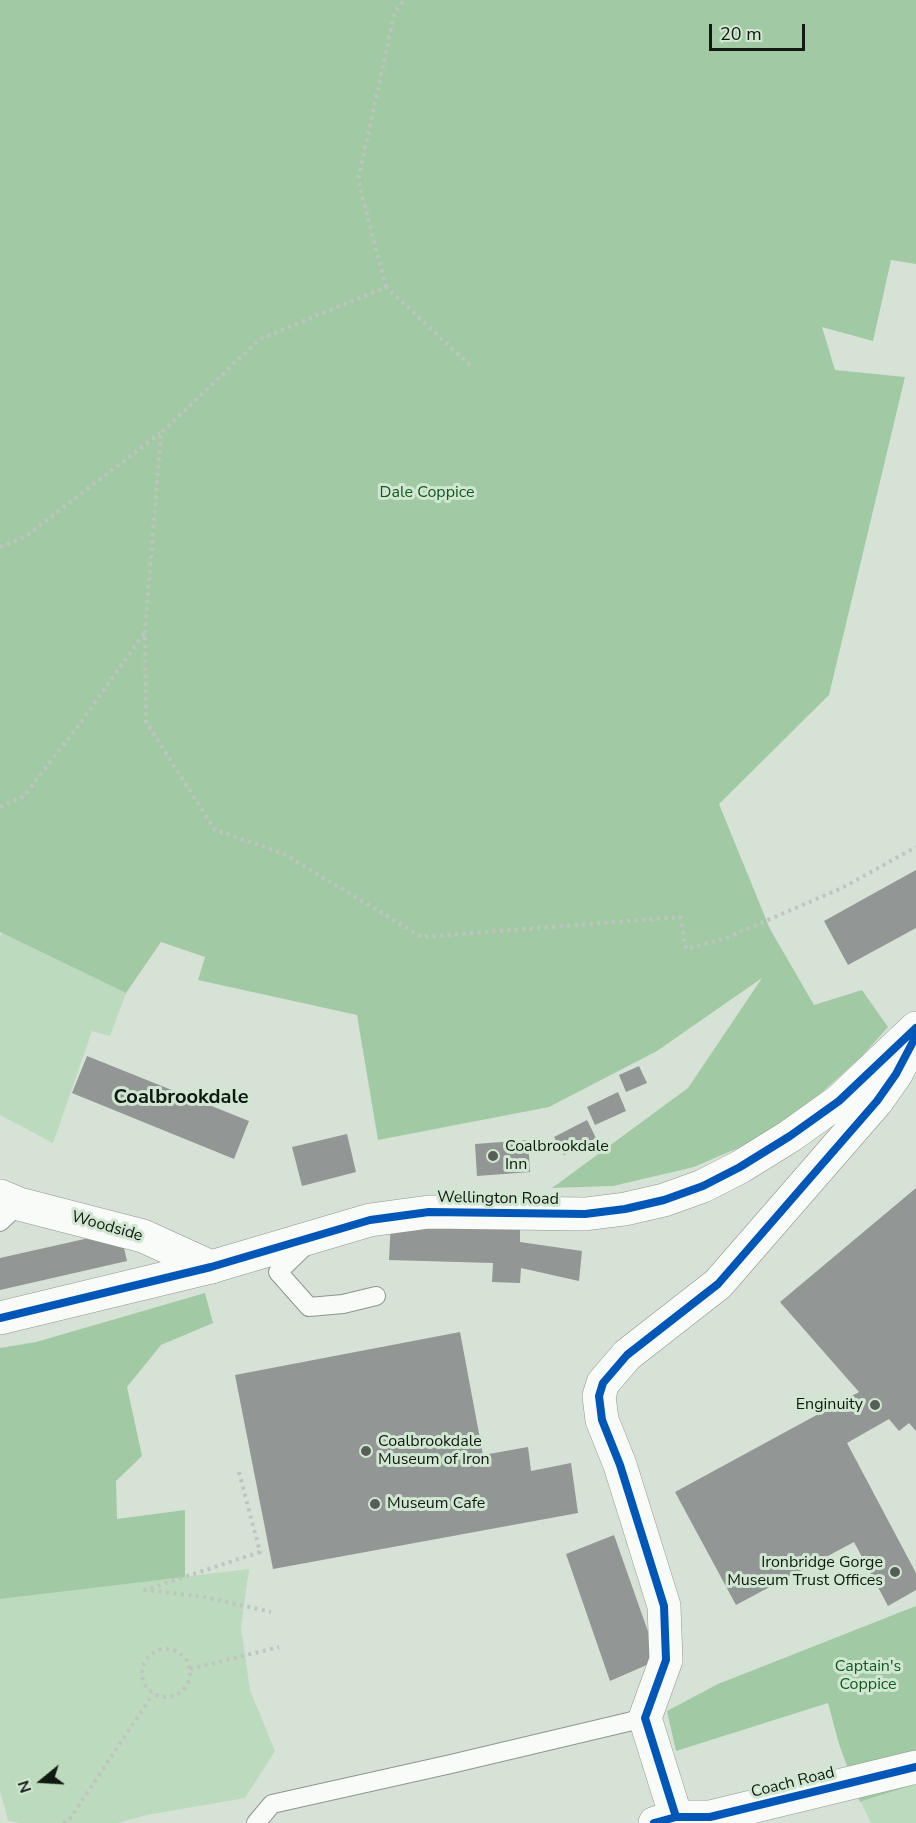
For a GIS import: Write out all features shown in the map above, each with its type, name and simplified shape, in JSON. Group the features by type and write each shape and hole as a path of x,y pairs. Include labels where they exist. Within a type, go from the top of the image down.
{"street":[{"name":"Wellington Road","path":"0,1318 211,1267 370,1220 429,1212 585,1214 625,1209 664,1200 703,1186 740,1167 790,1136 839,1101 916,1029"},
{"path":"645,1718 666,1660 664,1606 620,1465 602,1420 600,1396 603,1383 627,1355 718,1284 877,1101 896,1074 916,1036"},
{"name":"Woodside","path":"6,1208 143,1236 211,1267"},
{"name":"Coach Road","path":"645,1718 665,1820 710,1817 916,1767"}],"lane":[{"path":"316,1235 278,1272 309,1307 344,1304 376,1296"},
{"path":"256,1823 272,1804 645,1718"}],"path":[{"path":"405,0 394,11 358,180 386,287 470,365"},
{"path":"0,547 24,537 160,433 260,339 386,287"},
{"path":"160,433 145,631 146,722 215,830 282,853 422,937 680,917 686,950 726,938 842,888 916,847"},
{"path":"0,807 24,796 82,721 145,631"},
{"path":"239,1472 260,1552 146,1590 205,1597 271,1612"},
{"path":"190,1669 279,1647"},
{"path":"159,1649 175,1651 182,1655 190,1669 187,1685 183,1691 168,1697 153,1694 142,1681 142,1665 152,1653 159,1649"},
{"path":"63,1823 69,1820 153,1694"}],"green space":[{"name":"Dale Coppice","path":"0,0 916,0 916,264 891,260 873,341 822,327 835,370 905,377 829,695 719,804 770,929 814,1005 862,990 888,1027 862,1056 799,1113 745,1145 694,1167 613,1186 552,1188 688,1088 762,978 657,1051 549,1107 378,1140 357,1015 198,980 205,957 161,942 126,993 0,932"},
{"path":"2,933 126,993 110,1036 92,1031 53,1143 0,1115 0,936"},
{"path":"205,1293 213,1323 161,1345 127,1387 142,1456 116,1481 117,1519 185,1510 185,1577 0,1599 0,1348 36,1342"},
{"path":"249,1569 241,1628 250,1690 275,1751 245,1798 147,1815 118,1823 8,1821 0,1790 0,1599"},
{"name":"Captain's Coppice","path":"916,1606 916,1784 860,1802 839,1744 828,1703 676,1751 667,1711 718,1684"},
{"path":"916,1784 916,1823 871,1823 861,1802"}],"building":[{"path":"916,870 916,928 848,965 824,921"},
{"path":"87,1056 249,1121 234,1159 72,1093"},
{"path":"639,1066 647,1083 626,1092 619,1075"},
{"path":"618,1092 626,1111 595,1125 587,1107"},
{"path":"587,1120 596,1138 564,1155 554,1137"},
{"path":"347,1134 356,1172 302,1186 292,1147"},
{"path":"528,1140 530,1172 477,1176 475,1144"},
{"name":"Enginuity","path":"916,1188 916,1431 909,1423 899,1431 889,1419 847,1443 916,1573 916,1590 888,1606 854,1542 736,1605 675,1492 859,1392 780,1302"},
{"path":"391,1221 520,1223 520,1242 582,1251 579,1281 521,1268 520,1283 492,1282 493,1263 389,1260"},
{"path":"120,1231 127,1261 0,1290 0,1258"},
{"name":"Coalbrookdale Museum of Iron","path":"460,1332 483,1455 528,1447 531,1471 571,1463 578,1513 273,1569 235,1375"},
{"path":"614,1535 658,1660 610,1681 566,1554"}],"cycle path":[{"path":"0,1318 211,1267 370,1220 429,1212 585,1214 625,1209 664,1200 703,1186 740,1167 790,1136 839,1101 916,1028"},
{"path":"676,1817 645,1718 666,1660 664,1606 620,1465 602,1420 599,1396 603,1383 627,1355 718,1284 877,1101 896,1074 916,1036"},
{"path":"654,1823 676,1817 710,1817 916,1767"}],"place":[{"name":"Coalbrookdale Inn","path":"493,1156"},
{"name":"Enginuity","path":"875,1405"},
{"name":"Coalbrookdale Museum of Iron","path":"366,1451"},
{"name":"Museum Cafe","path":"375,1504"},
{"name":"Ironbridge Gorge Museum Trust Offices","path":"895,1572"}],"district":[{"name":"Coalbrookdale","path":"181,1098"}]}
